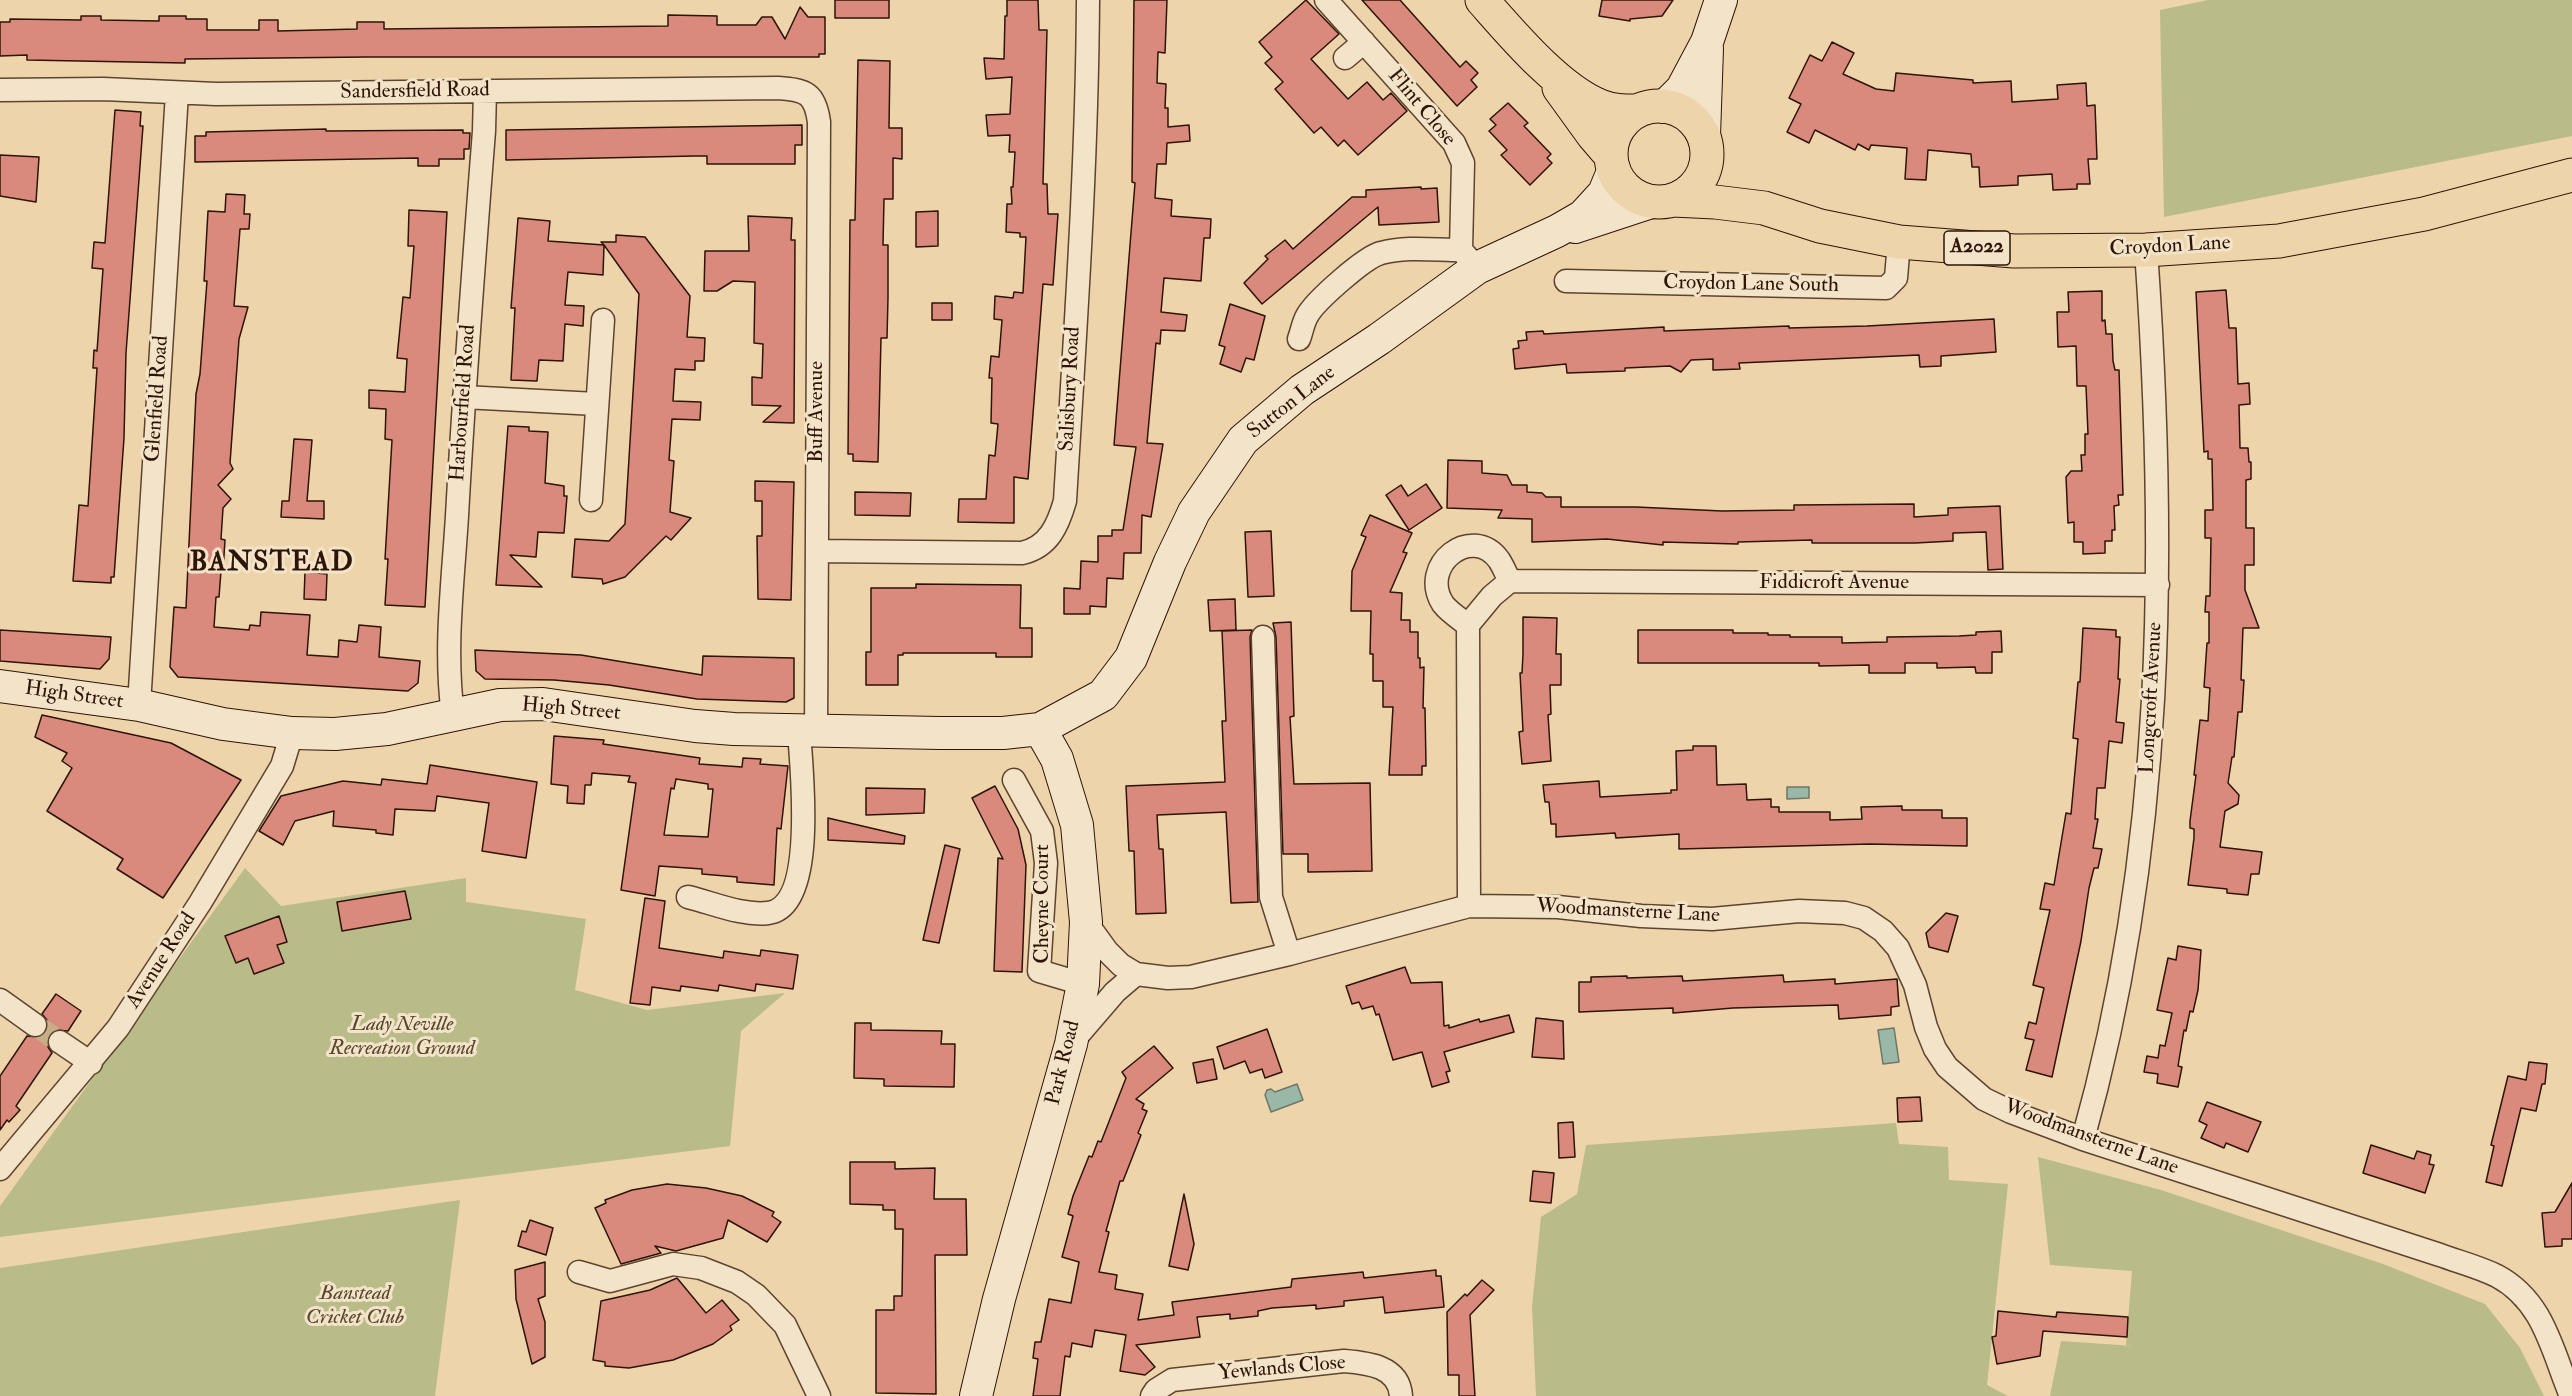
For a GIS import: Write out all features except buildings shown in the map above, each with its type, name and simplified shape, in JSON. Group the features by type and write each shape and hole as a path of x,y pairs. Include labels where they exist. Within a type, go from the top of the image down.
{"main road":[{"path":"1482,0 1538,60 1576,93 1599,106 1612,110 1678,111 1692,121 1706,147"},
{"path":"1707,42 1706,147 1702,176 1692,189 1662,201 1627,190 1616,177 1612,163 1612,143 1619,127 1682,89 1707,42 1721,0"},
{"path":"1538,60 1612,163"},
{"name":"Croydon Lane","path":"1706,147 1732,188 1764,208"},
{"name":"Sutton Lane","path":"1557,231 1593,207 1604,193 1612,163"},
{"name":"Croydon Lane","path":"1662,201 1715,202 1764,208 1820,226 1899,242 2014,251 2146,250 2279,241 2424,214 2572,175"},
{"name":"Sutton Lane","path":"1040,729 1103,695 1131,658 1170,562 1194,512 1243,440 1302,390 1379,339 1469,259 1662,201"},
{"name":"High Street","path":"0,686 139,705 223,724 292,733 334,734 387,729 500,705 543,704 695,726 807,731 993,733 1040,729"},
{"name":"Park Road","path":"976,1396 999,1299 1071,1044 1083,984 1086,922 1077,825 1057,759 1040,729"}],"street":[{"name":"Salisbury Road","path":"817,551 1022,553 1034,550 1048,540 1059,522 1065,501 1074,346 1088,59 1088,0"},
{"name":"Flint Close","path":"1326,0 1454,143 1463,163 1469,259"},
{"path":"1345,58 1364,42"},
{"name":"Sandersfield Road","path":"9,89 177,93 778,88 797,89 811,96"},
{"name":"Harbourfield Road","path":"453,715 448,680 485,91"},
{"name":"Glenfield Road","path":"139,705 177,93"},
{"name":"Buff Avenue","path":"688,897 749,913 770,913 782,908 792,895 804,844 807,731 817,551 819,122 817,105 811,96"},
{"name":"Croydon Lane South","path":"1566,281 1886,288 1896,278 1899,242"},
{"path":"1299,339 1307,316 1317,302 1336,284 1378,253 1396,250 1469,259"},
{"name":"Longcroft Avenue","path":"2083,1139 2109,1042 2127,953 2140,861 2153,720 2158,585 2154,369 2146,250"},
{"path":"591,500 603,320"},
{"path":"464,397 596,404"},
{"path":"1468,625 1444,605 1437,589 1437,574 1444,559 1461,546 1482,548 1498,558 1510,580 1492,596 1468,625 1469,906"},
{"name":"Fiddicroft Avenue","path":"1510,580 2158,585"},
{"path":"1263,638 1271,897 1289,954"},
{"name":"Avenue Road","path":"0,1169 118,1028 200,903 282,766 292,733"},
{"name":"Cheyne Court","path":"1014,780 1042,831 1046,863 1039,971 1083,984"},
{"name":"Cheyne Court","path":"1042,831 1077,825"},
{"name":"Woodmansterne Lane","path":"1086,922 1107,951 1121,965 1136,974 1168,978 1191,976 1289,954 1469,906 1558,907 1641,916 1712,919 1799,911 1845,913 1864,918 1883,931 1898,948 1916,985 1926,1027 1935,1049 1947,1067 1984,1099 2011,1112 2083,1139 2440,1255 2497,1276 2516,1289 2540,1316 2571,1396"},
{"path":"1071,1044 1115,992 1136,974"},
{"path":"0,1000 35,1024"},
{"path":"60,1042 91,1063"},
{"path":"579,1272 610,1281 674,1264 701,1268 737,1282 756,1295 785,1324 819,1396"},
{"name":"Yewlands Close","path":"1152,1396 1156,1390 1172,1380 1344,1361 1370,1364 1388,1371 1401,1389 1401,1396"}],"green space":[{"path":"2208,0 2572,0 2572,136 2164,217 2160,10"},
{"name":"Lady Neville Recreation Ground","path":"245,868 281,906 466,878 466,902 586,919 575,990 647,1010 785,993 741,1031 730,1146 0,1237 0,1206"},
{"path":"1896,1123 1899,1144 1948,1147 1949,1180 2008,1184 1987,1385 2008,1396 1536,1396 1532,1307 1541,1217 1577,1194 1586,1145"},
{"path":"2038,1157 2161,1190 2383,1264 2485,1304 2520,1348 2544,1396 2050,1396 2061,1341 2134,1346 2126,1345 2132,1271 2050,1265"},
{"name":"Banstead Cricket Club","path":"460,1200 435,1396 0,1396 0,1268"}],"shaded area":[{"path":"1787,787 1809,787 1809,798 1787,799"},
{"path":"1894,1028 1899,1062 1883,1064 1878,1030"},
{"path":"1297,1084 1303,1100 1271,1112 1265,1095 1267,1090 1271,1089 1275,1092"}],"tunnel":[{"path":"35,1025 60,1042"}],"district":[{"name":"BANSTEAD","path":"272,564"}]}
